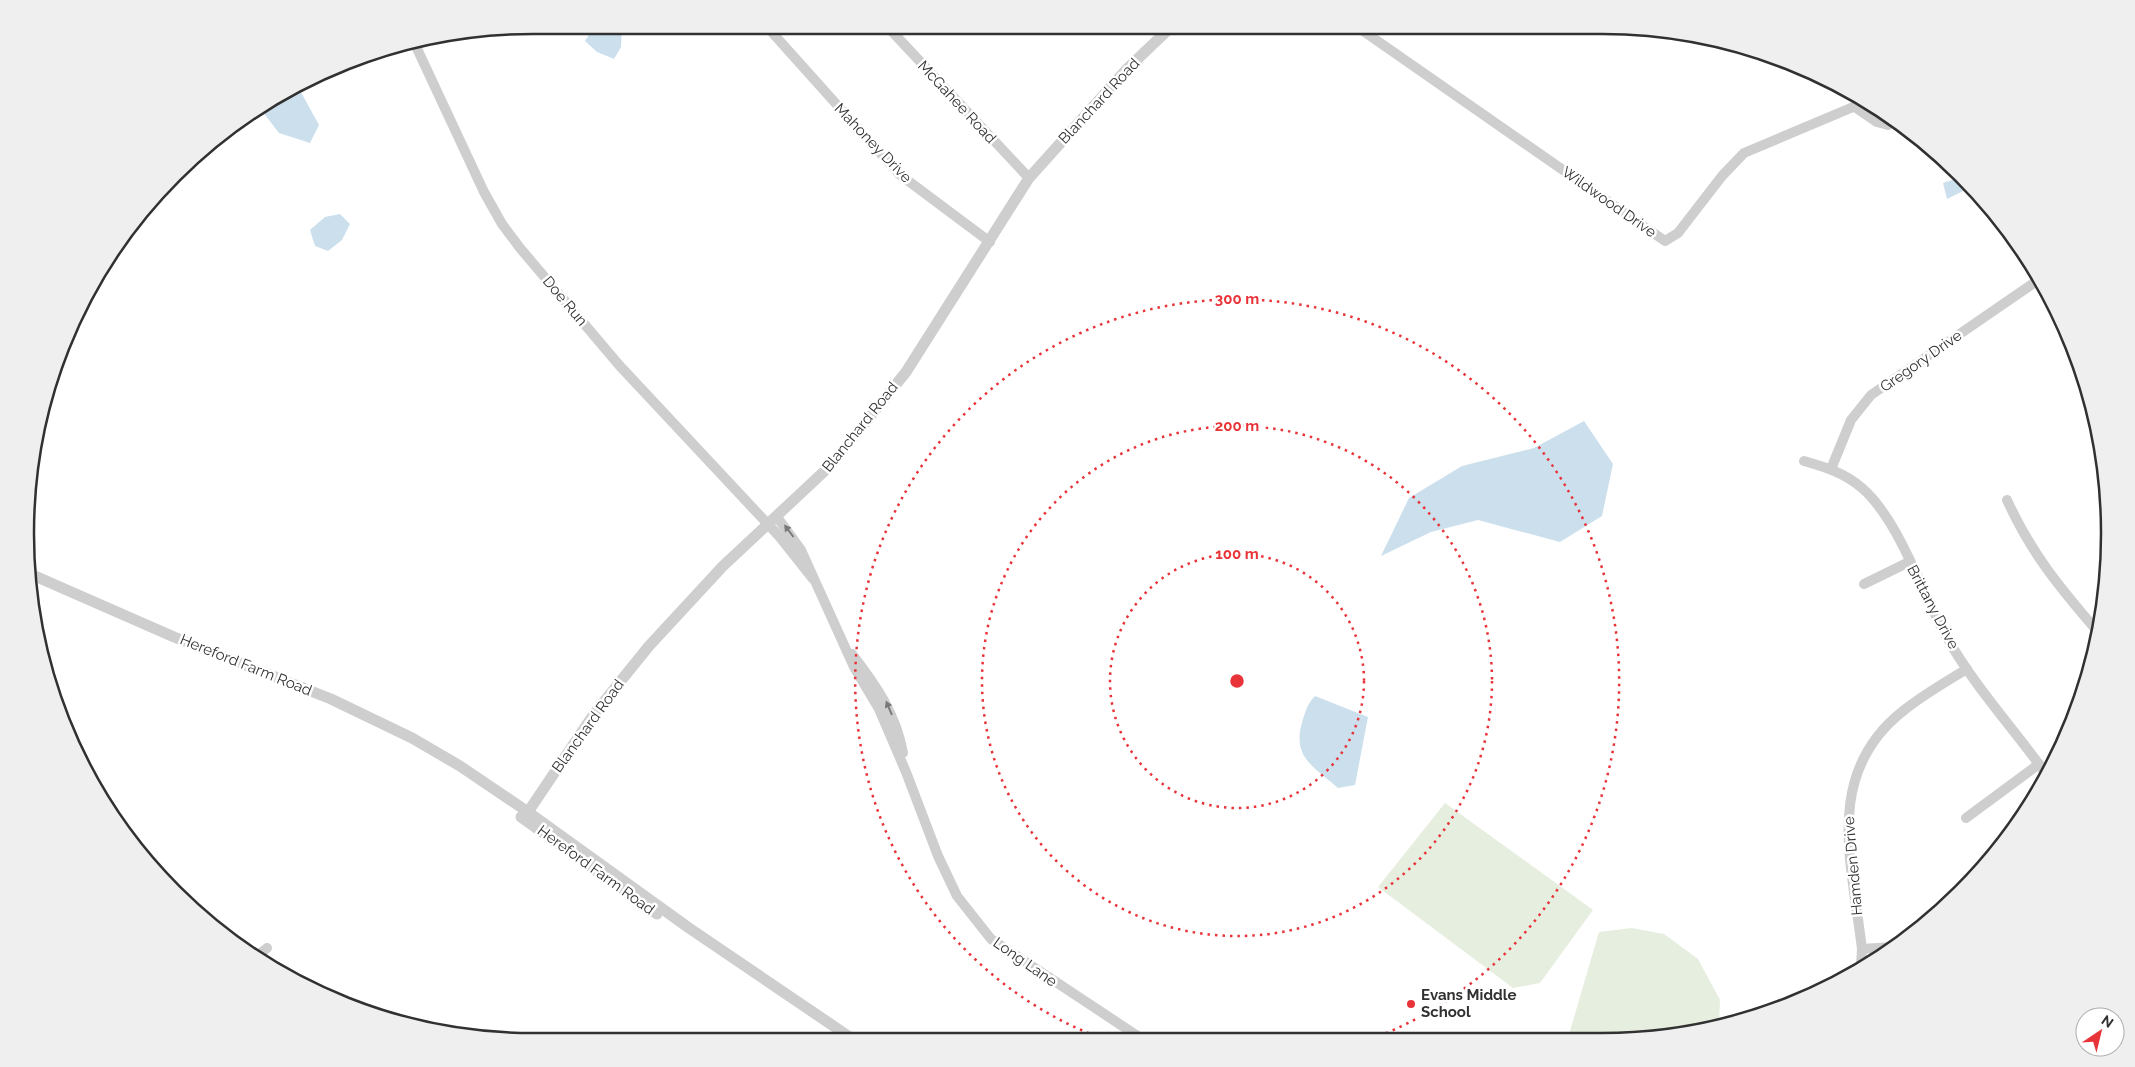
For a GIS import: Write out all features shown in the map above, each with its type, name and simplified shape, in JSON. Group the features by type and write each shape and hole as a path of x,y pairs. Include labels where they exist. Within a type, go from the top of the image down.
{"street":[{"name":"Mahoney Drive","path":"773,34 899,174 990,242"},
{"name":"McGahee Road","path":"894,34 1029,178"},
{"name":"Blanchard Road","path":"528,812 594,714 649,646 723,566 829,468 906,372 1029,178 1127,69 1164,34"},
{"name":"Wildwood Drive","path":"1367,34 1665,241 1678,233 1722,176 1744,153 1858,105"},
{"name":"Doe Run","path":"417,48 484,192 514,240 619,365 768,525"},
{"path":"1855,107 1878,122 1888,125"},
{"name":"Gregory Drive","path":"1831,469 1851,420 1871,395 2033,283"},
{"name":"Brittany Drive","path":"1804,461 1831,469 1862,487 1876,501 1897,535 1946,636 1967,669 2042,769"},
{"path":"2007,500 2030,547 2046,571 2093,626"},
{"name":"Long Lane","path":"777,517 801,550 839,636 875,683 886,701 902,745 906,772 938,856 957,896 979,926 992,939 1133,1033"},
{"name":"Long Lane","path":"768,525 813,579"},
{"path":"1864,584 1909,562"},
{"name":"Hereford Farm Road","path":"36,576 174,637 339,702 412,738 460,766 528,812 689,928 844,1033"},
{"name":"Hamden Drive","path":"1861,960 1862,949 1847,821 1855,775 1868,752 1884,730 1902,712 1967,669"},
{"path":"1966,818 2039,764"},
{"name":"Hereford Farm Road","path":"460,766 502,803 622,890 662,917 689,928"},
{"path":"262,952 267,948"},
{"path":"1862,949 1881,948"}],"green space":[{"path":"1445,803 1593,910 1540,983 1513,988 1378,887"},
{"path":"1632,928 1664,934 1698,959 1720,1000 1719,1019 1667,1029 1634,1032 1569,1033 1599,932"}],"water":[{"path":"589,34 622,34 621,47 614,59 597,52 585,41"},
{"path":"301,92 319,125 310,143 279,133 264,113"},
{"path":"1954,179 1964,190 1947,199 1943,183"},
{"path":"340,214 350,224 342,240 328,251 315,246 310,230 325,217"},
{"path":"1584,421 1613,464 1602,516 1560,542 1478,520 1431,532 1381,556 1409,498 1462,466 1534,448"},
{"path":"1315,696 1368,717 1355,785 1338,788 1312,766 1302,751 1300,732 1303,719 1309,704"}],"place":[{"name":"Evans Middle School","path":"1411,1004"}]}
